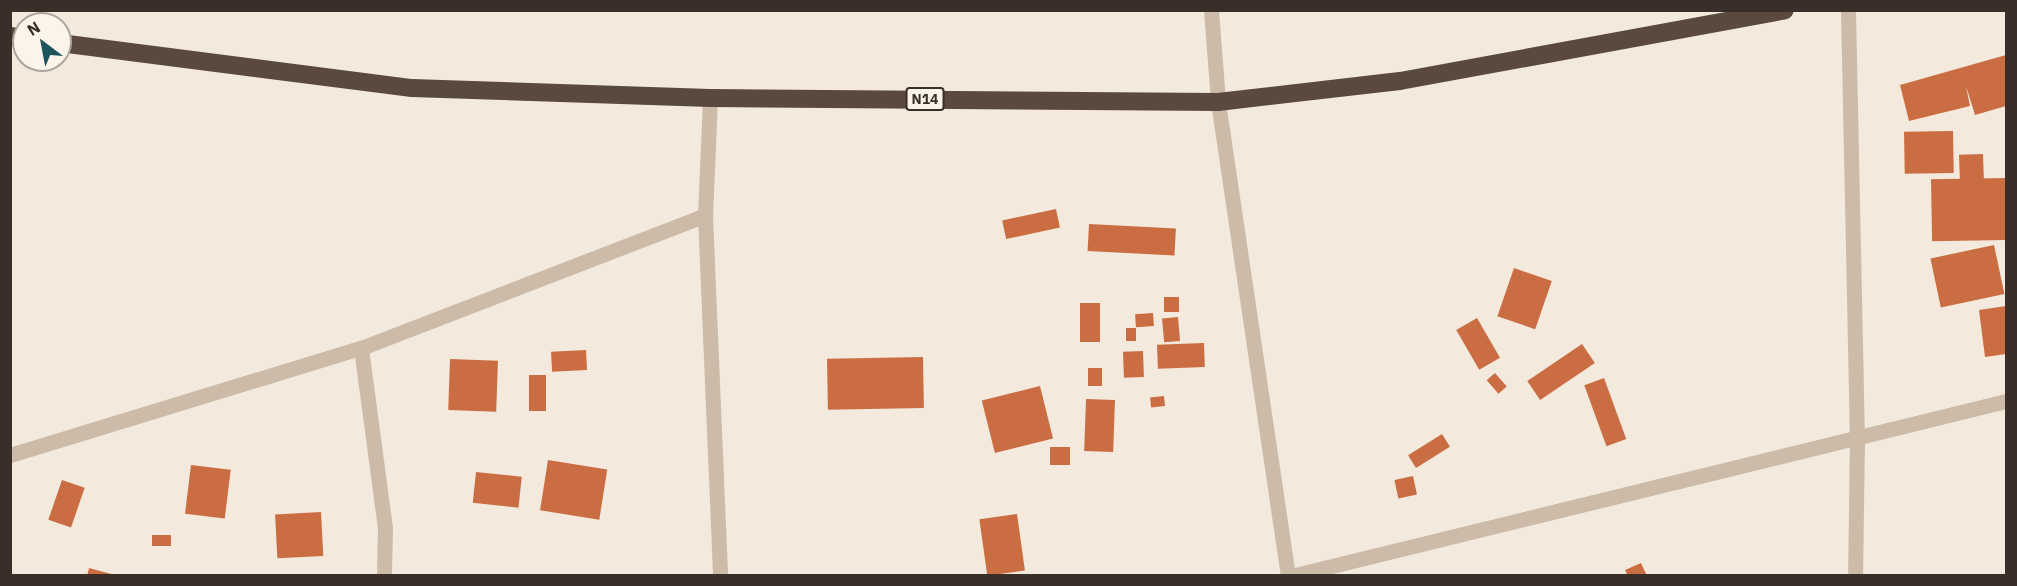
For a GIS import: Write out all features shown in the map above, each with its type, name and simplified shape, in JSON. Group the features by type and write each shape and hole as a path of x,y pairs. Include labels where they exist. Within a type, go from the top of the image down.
{"highway":[{"name":"N14","path":"72,45 412,88 710,98 1218,102 1400,81 1785,10"}],"street":[{"path":"1211,10 1218,102 1289,576 2007,401"},
{"path":"1848,10 1857,438 1855,576"},
{"path":"710,98 705,215 720,576"},
{"path":"10,455 361,348 705,215"},
{"path":"361,348 385,528 384,576"}],"building":[{"path":"2006,55 2006,106 1975,115 1966,86 1970,106 1909,121 1900,85"},
{"path":"1953,131 1954,173 1905,174 1904,132"},
{"path":"1983,154 1984,179 1960,180 1959,155"},
{"path":"2005,178 2006,240 1932,241 1931,179"},
{"path":"1056,209 1060,228 1006,239 1002,220"},
{"path":"1089,224 1176,229 1174,256 1088,251"},
{"path":"1994,245 2004,294 1941,307 1930,259"},
{"path":"1514,268 1552,281 1535,329 1497,316"},
{"path":"1164,297 1179,297 1179,312 1164,312"},
{"path":"1080,303 1100,303 1100,342 1080,342"},
{"path":"2006,306 2006,354 1985,357 1979,310"},
{"path":"1153,313 1154,326 1136,327 1135,314"},
{"path":"1178,317 1180,341 1164,342 1162,318"},
{"path":"1477,318 1500,358 1479,370 1456,330"},
{"path":"1126,328 1136,328 1136,341 1126,341"},
{"path":"1204,343 1205,367 1158,369 1157,345"},
{"path":"1582,344 1595,363 1540,400 1527,381"},
{"path":"586,350 587,370 552,372 551,352"},
{"path":"1143,351 1144,377 1124,378 1123,352"},
{"path":"923,357 924,408 828,410 827,359"},
{"path":"450,359 498,361 496,412 448,410"},
{"path":"1088,368 1102,368 1102,386 1088,386"},
{"path":"1495,373 1507,387 1499,394 1487,380"},
{"path":"529,375 546,375 546,411 529,411"},
{"path":"1604,378 1626,439 1606,446 1584,385"},
{"path":"1040,386 1053,438 995,453 982,401"},
{"path":"1164,396 1165,406 1151,407 1150,397"},
{"path":"1086,399 1115,400 1113,452 1084,451"},
{"path":"1442,434 1450,447 1416,468 1408,455"},
{"path":"1050,447 1070,447 1070,465 1050,465"},
{"path":"548,460 607,469 599,520 540,510"},
{"path":"191,465 231,470 225,519 185,514"},
{"path":"476,472 522,477 519,508 473,503"},
{"path":"1413,476 1417,495 1398,499 1394,480"},
{"path":"62,480 85,488 71,528 48,520"},
{"path":"321,512 323,556 277,558 275,514"},
{"path":"1017,514 1025,570 987,576 979,519"},
{"path":"152,535 171,535 171,546 152,546"},
{"path":"1641,563 1647,576 1628,576 1625,570"},
{"path":"89,568 115,575 115,576 87,576"}]}
